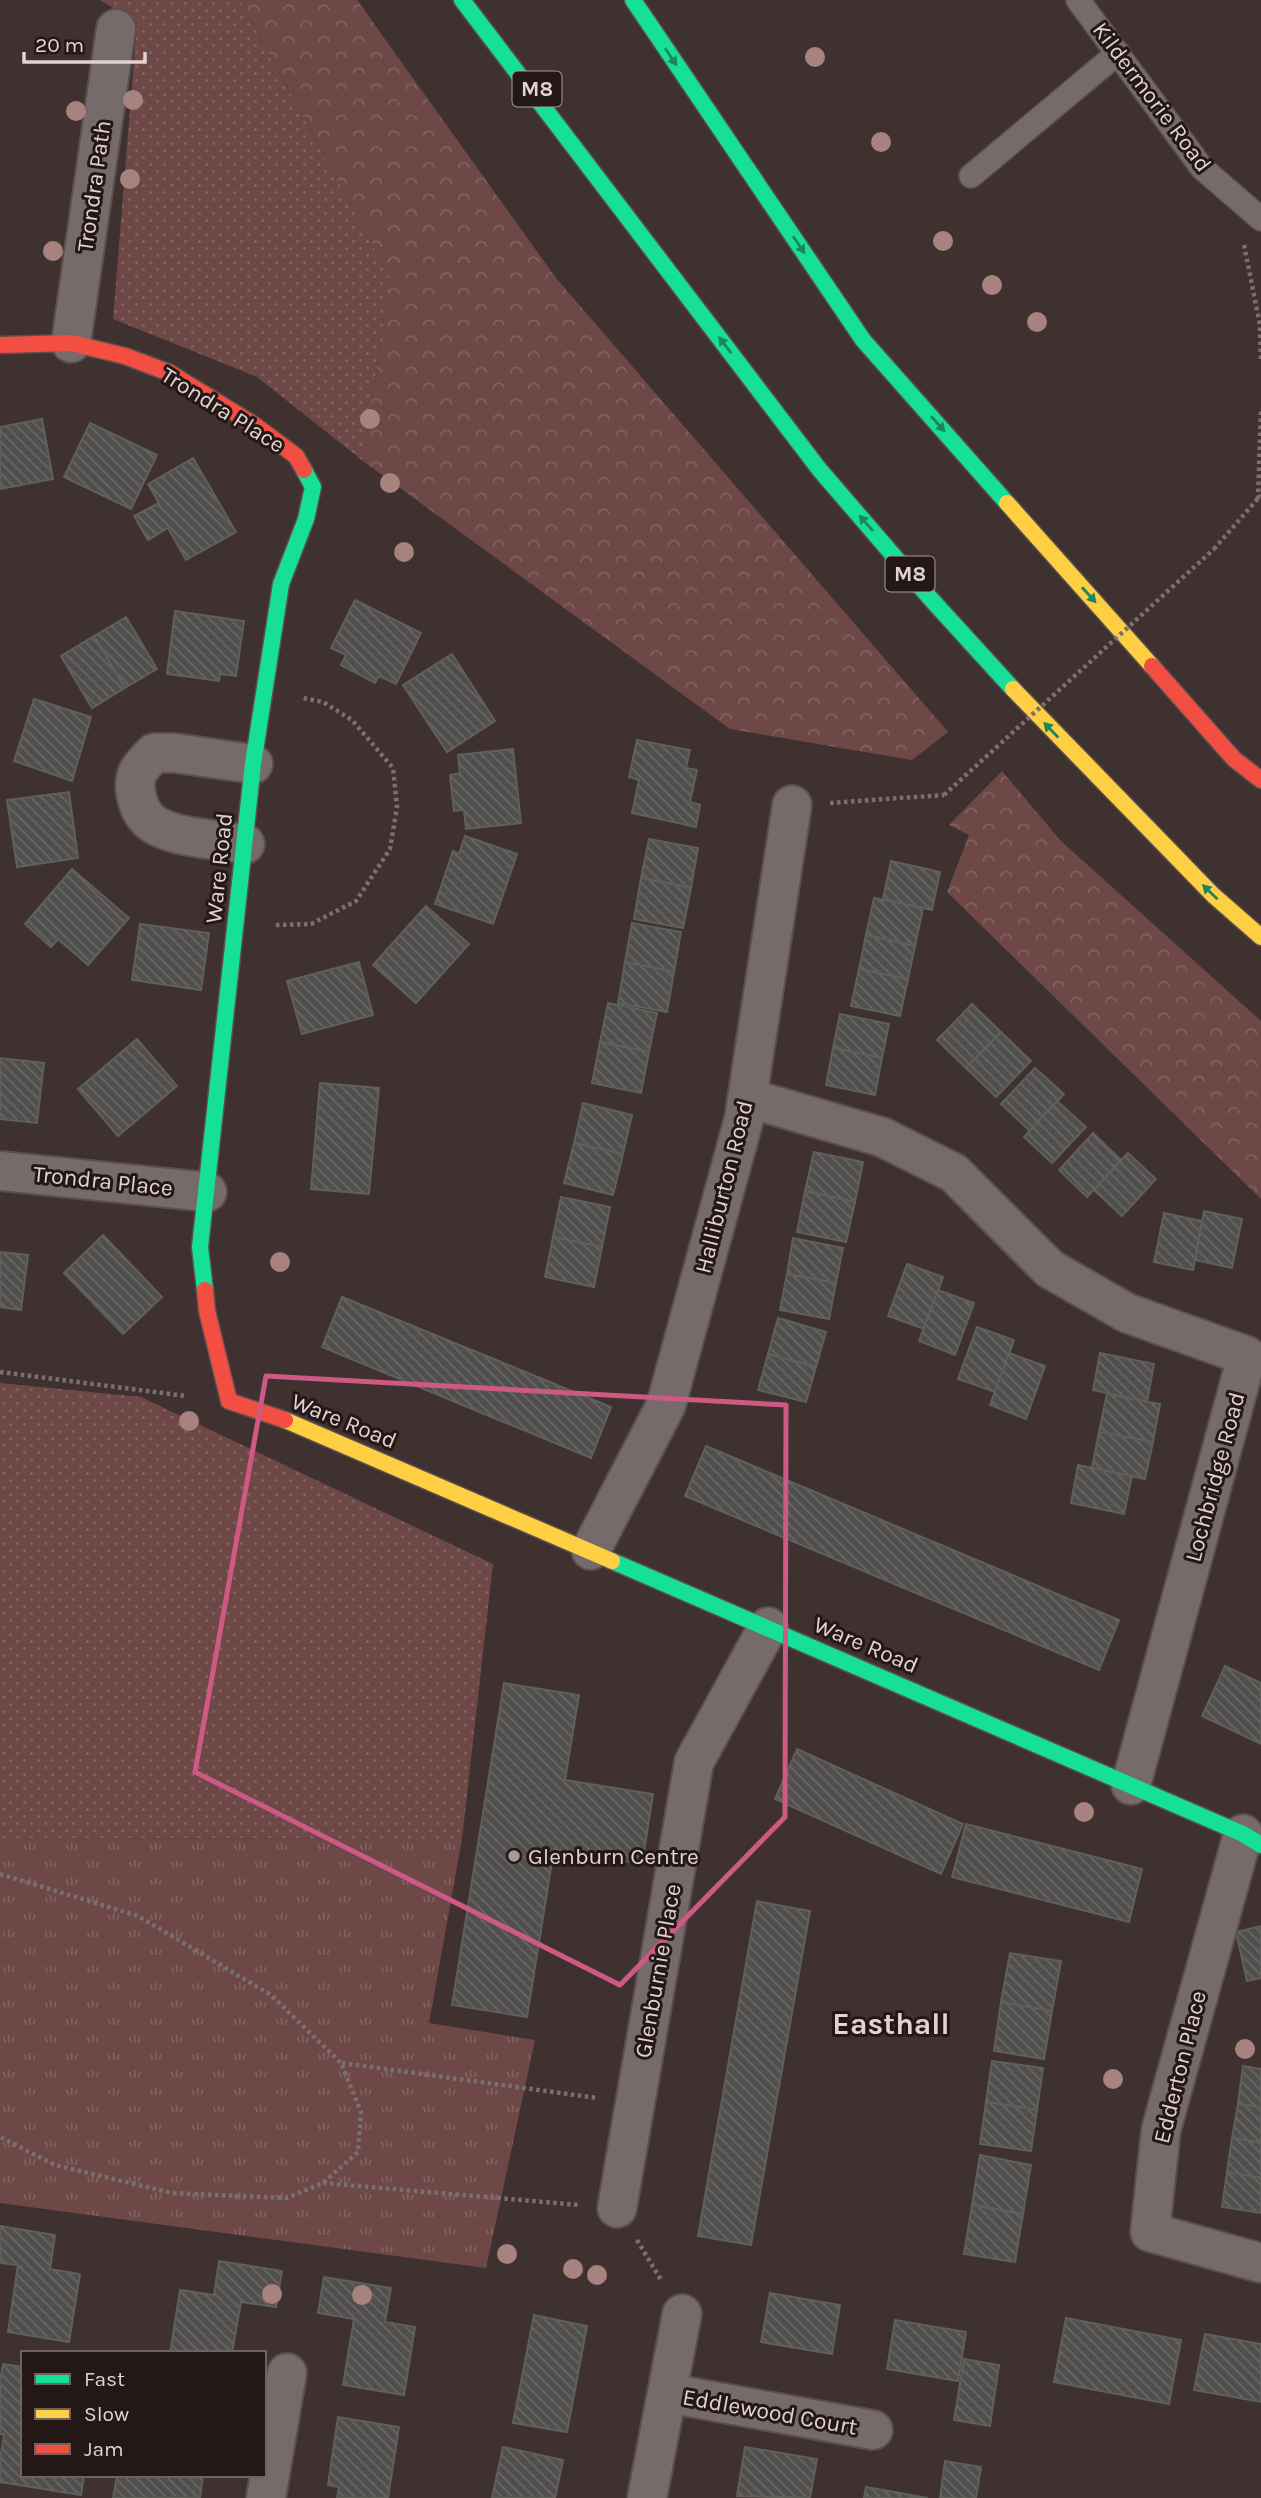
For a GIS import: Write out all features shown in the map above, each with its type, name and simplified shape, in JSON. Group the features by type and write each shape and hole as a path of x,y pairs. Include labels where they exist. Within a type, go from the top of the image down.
{"main road":[{"path":"462,0 596,178"},
{"name":"M8","path":"478,0 596,178 820,468 930,598 1044,723 1213,895 1261,937"},
{"path":"633,0 863,340 1234,759 1261,780"},
{"name":"Trondra Place","path":"0,345 71,344 125,356 170,373 264,432 296,456 313,487 306,519"},
{"name":"Ware Road","path":"306,519 281,583 253,764 200,1247 206,1311 229,1401 295,1423 591,1550 1252,1840"}],"street":[{"name":"Trondra Path","path":"71,344 116,29"},
{"path":"245,844 170,832 151,822 139,807 134,786 136,771 155,753 175,753 253,764"},
{"name":"Halliburton Road","path":"591,1550 666,1405 744,1119 792,805"},
{"name":"Lochbridge Road","path":"748,1098 882,1137 954,1172 1050,1269 1127,1313 1247,1356 1131,1785"},
{"name":"Trondra Place","path":"0,1171 207,1192"},
{"name":"Glenburnie Place","path":"617,2208 694,1762 768,1627"},
{"name":"Edderton Place","path":"1252,1840 1161,2130 1150,2232 1261,2263"},
{"name":"Eddlewood Court","path":"647,2498 681,2314"},
{"path":"266,2498 287,2373"},
{"name":"Eddlewood Court","path":"667,2393 873,2430"}],"lane":[{"name":"Kildermorie Road","path":"1078,0 1202,167 1261,219"},
{"path":"971,176 1118,53"}],"path":[{"path":"1235,196 1260,325 1261,361"},
{"path":"792,805 944,795 1214,549 1260,497 1261,409"},
{"path":"236,925 311,925 356,901 390,849 397,807 393,768 352,720 323,702 264,690"},
{"path":"0,1372 229,1401"},
{"path":"0,1874 138,1916 271,1995 341,2063 361,2112 358,2152 323,2183 287,2198 172,2193 55,2165 0,2137"},
{"path":"341,2063 635,2103"},
{"path":"323,2183 617,2208 681,2314"}],"highlighted area":[{"path":"266,1376 786,1405 785,1817 620,1985 195,1772"}],"green space":[{"path":"100,0 240,0 390,277 363,461 257,377 113,319 137,23"},
{"path":"240,0 357,0 556,278 948,732 912,760 730,729 363,461 390,277"},
{"path":"1002,771 1061,841 1261,1021 1261,1199 947,892 969,835 949,825"},
{"path":"0,1383 141,1397 493,1564 462,1839 0,1838"},
{"path":"0,1838 462,1839 429,2023 535,2040 486,2268 0,2203"}],"building":[{"path":"42,419 53,479 0,489 0,427"},
{"path":"90,423 157,455 131,509 64,477"},
{"path":"193,458 236,532 186,560 168,528 148,540 134,516 159,503 148,484"},
{"path":"355,600 421,633 396,684 379,676 375,683 341,665 346,655 331,648"},
{"path":"175,611 244,621 236,676 220,674 219,681 167,674"},
{"path":"126,617 157,669 125,688 94,636"},
{"path":"94,636 125,688 92,708 61,656"},
{"path":"452,654 495,721 447,752 403,685"},
{"path":"34,699 91,717 72,781 14,761"},
{"path":"637,740 690,750 686,768 697,770 690,802 700,805 696,827 632,813 639,780 629,777"},
{"path":"513,749 521,823 466,829 464,810 454,811 450,775 460,773 458,755"},
{"path":"69,792 78,858 17,867 7,800"},
{"path":"465,836 517,854 493,924 435,904 453,851 459,854"},
{"path":"649,839 698,848 691,888 641,878"},
{"path":"891,861 940,872 932,910 883,899"},
{"path":"72,869 129,918 88,965 58,939 51,947 25,924"},
{"path":"641,878 691,888 683,928 634,919"},
{"path":"874,898 923,908 915,946 866,935"},
{"path":"426,906 469,944 416,1003 373,965"},
{"path":"632,923 681,932 674,972 625,962"},
{"path":"140,924 209,933 201,990 132,980"},
{"path":"866,935 915,946 908,979 859,969"},
{"path":"359,962 373,1015 302,1034 287,981"},
{"path":"625,962 674,972 667,1012 618,1003"},
{"path":"859,969 908,979 900,1016 851,1006"},
{"path":"608,1003 657,1013 649,1052 600,1042"},
{"path":"972,1004 1001,1032 966,1068 937,1040"},
{"path":"840,1014 889,1024 882,1058 833,1048"},
{"path":"1001,1032 1031,1061 996,1097 966,1068"},
{"path":"137,1039 177,1086 118,1136 78,1089"},
{"path":"600,1042 649,1052 641,1093 592,1083"},
{"path":"833,1048 882,1058 875,1095 826,1085"},
{"path":"0,1058 44,1063 37,1123 0,1119"},
{"path":"1035,1068 1064,1094 1030,1131 1001,1104"},
{"path":"320,1083 379,1088 369,1194 311,1189"},
{"path":"1057,1101 1086,1127 1052,1163 1024,1137"},
{"path":"583,1103 632,1115 623,1154 574,1143"},
{"path":"1093,1133 1121,1160 1087,1197 1059,1170"},
{"path":"574,1143 623,1154 613,1195 564,1183"},
{"path":"814,1152 863,1162 855,1202 805,1191"},
{"path":"1128,1153 1156,1179 1122,1216 1094,1190"},
{"path":"805,1191 855,1202 846,1242 797,1232"},
{"path":"561,1197 610,1207 602,1247 553,1237"},
{"path":"1204,1211 1242,1219 1232,1268 1195,1260"},
{"path":"1164,1213 1202,1221 1193,1270 1154,1262"},
{"path":"103,1235 162,1297 123,1334 64,1273"},
{"path":"553,1237 602,1247 594,1287 545,1277"},
{"path":"793,1238 843,1248 836,1283 787,1274"},
{"path":"0,1252 28,1255 21,1310 0,1307"},
{"path":"907,1264 943,1277 924,1329 888,1316"},
{"path":"787,1274 836,1283 829,1319 780,1310"},
{"path":"938,1290 974,1303 955,1355 919,1341"},
{"path":"342,1297 611,1407 591,1458 322,1347"},
{"path":"778,1318 826,1332 816,1367 768,1354"},
{"path":"977,1327 1014,1340 995,1392 958,1379"},
{"path":"1009,1353 1045,1366 1026,1419 990,1405"},
{"path":"1100,1353 1154,1364 1147,1402 1093,1390"},
{"path":"768,1354 816,1367 806,1402 758,1390"},
{"path":"1107,1394 1160,1404 1153,1442 1099,1432"},
{"path":"1099,1432 1153,1442 1145,1479 1092,1468"},
{"path":"706,1446 1119,1620 1099,1670 685,1496"},
{"path":"1078,1465 1132,1476 1124,1514 1071,1503"},
{"path":"1225,1666 1261,1683 1261,1744 1202,1716"},
{"name":"Glenburn Centre","path":"504,1683 579,1695 565,1780 653,1794 642,1864 554,1849 527,2017 452,2005"},
{"path":"797,1749 963,1824 941,1874 775,1799"},
{"path":"966,1824 1142,1869 1129,1922 952,1877"},
{"path":"757,1901 810,1911 751,2245 698,2236"},
{"path":"1261,1926 1261,1978 1247,1981 1236,1932"},
{"path":"1010,1953 1061,1961 1052,2011 1001,2002"},
{"path":"1001,2002 1052,2011 1044,2059 994,2051"},
{"path":"992,2061 1043,2068 1037,2110 986,2102"},
{"path":"1243,2066 1261,2069 1261,2107 1238,2104"},
{"path":"986,2102 1037,2110 1031,2151 980,2144"},
{"path":"1238,2104 1261,2107 1261,2143 1232,2138"},
{"path":"1232,2138 1261,2143 1261,2178 1227,2172"},
{"path":"980,2155 1031,2165 1023,2214 972,2205"},
{"path":"1227,2172 1261,2178 1261,2213 1222,2207"},
{"path":"972,2205 1023,2214 1015,2262 964,2254"},
{"path":"0,2226 55,2235 50,2269 80,2274 69,2342 8,2332 18,2265 0,2263"},
{"path":"219,2261 282,2271 276,2307 241,2302 232,2351 170,2351 180,2290 214,2295"},
{"path":"324,2277 391,2288 385,2322 415,2327 404,2395 343,2385 354,2319 318,2313"},
{"path":"770,2293 840,2305 832,2354 761,2342"},
{"path":"534,2315 587,2326 567,2432 513,2423"},
{"path":"1066,2318 1181,2340 1169,2404 1054,2382"},
{"path":"895,2320 966,2332 958,2381 887,2369"},
{"path":"1205,2334 1261,2344 1261,2402 1194,2390"},
{"path":"964,2359 999,2365 990,2426 954,2420"},
{"path":"3,2364 21,2367 21,2477 84,2477 81,2495 0,2482 4,2434 0,2434 0,2381"},
{"path":"338,2417 399,2427 388,2498 337,2498 339,2487 328,2485"},
{"path":"503,2447 563,2460 555,2498 492,2498"},
{"path":"745,2447 817,2459 810,2498 737,2496"},
{"path":"945,2461 981,2467 976,2498 940,2498"},
{"path":"117,2477 203,2477 200,2498 113,2498"},
{"path":"866,2487 928,2498 864,2498"}],"traffic: fast":[{"path":"462,0 819,469 1013,689"},
{"path":"633,0 863,340 1007,503"},
{"path":"205,1290 200,1247 253,764 281,584 306,519 313,487 304,470"},
{"path":"612,1561 1243,1834 1261,1845"}],"traffic: slow":[{"path":"1007,503 1152,666"},
{"path":"1013,689 1213,895 1261,937"},
{"path":"285,1420 612,1561"}],"traffic: jam":[{"path":"0,345 71,343 125,356 170,373 253,424 296,456 304,470"},
{"path":"1152,666 1234,759 1261,780"},
{"path":"205,1290 207,1311 229,1401 285,1420"}],"place":[{"name":"Glenburn Centre","path":"514,1856"}],"district":[{"name":"Easthall","path":"891,2024"}]}
